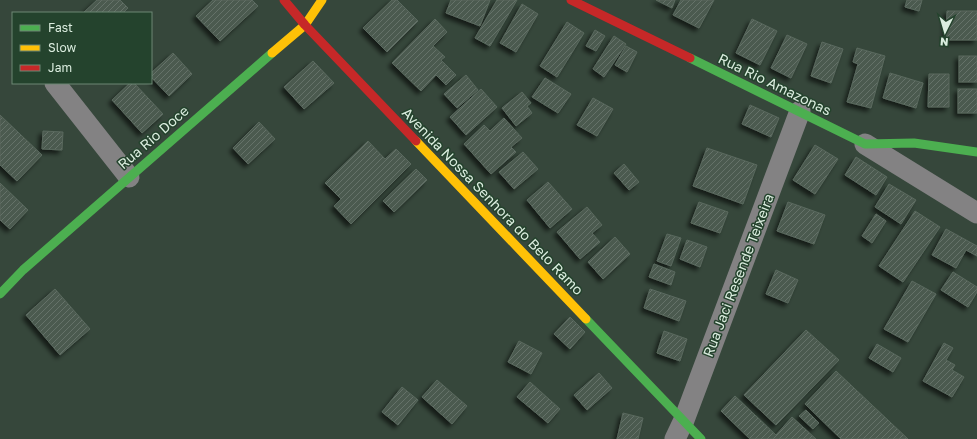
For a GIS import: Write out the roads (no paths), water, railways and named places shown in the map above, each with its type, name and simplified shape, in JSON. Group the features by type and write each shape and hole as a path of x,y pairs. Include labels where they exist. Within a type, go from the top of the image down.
{"street":[{"name":"Avenida Nossa Senhora do Belo Ramo","path":"284,0 305,25 701,439"},
{"name":"Rua Rio Doce","path":"0,294 23,270 128,177 305,25 322,0"},
{"name":"Rua Rio Amazonas","path":"571,0 865,144 914,143 977,152"},
{"path":"56,84 128,177"},
{"name":"Rua Jaci Resende Teixeira","path":"675,439 684,420 800,111"},
{"path":"865,144 977,213"}]}
